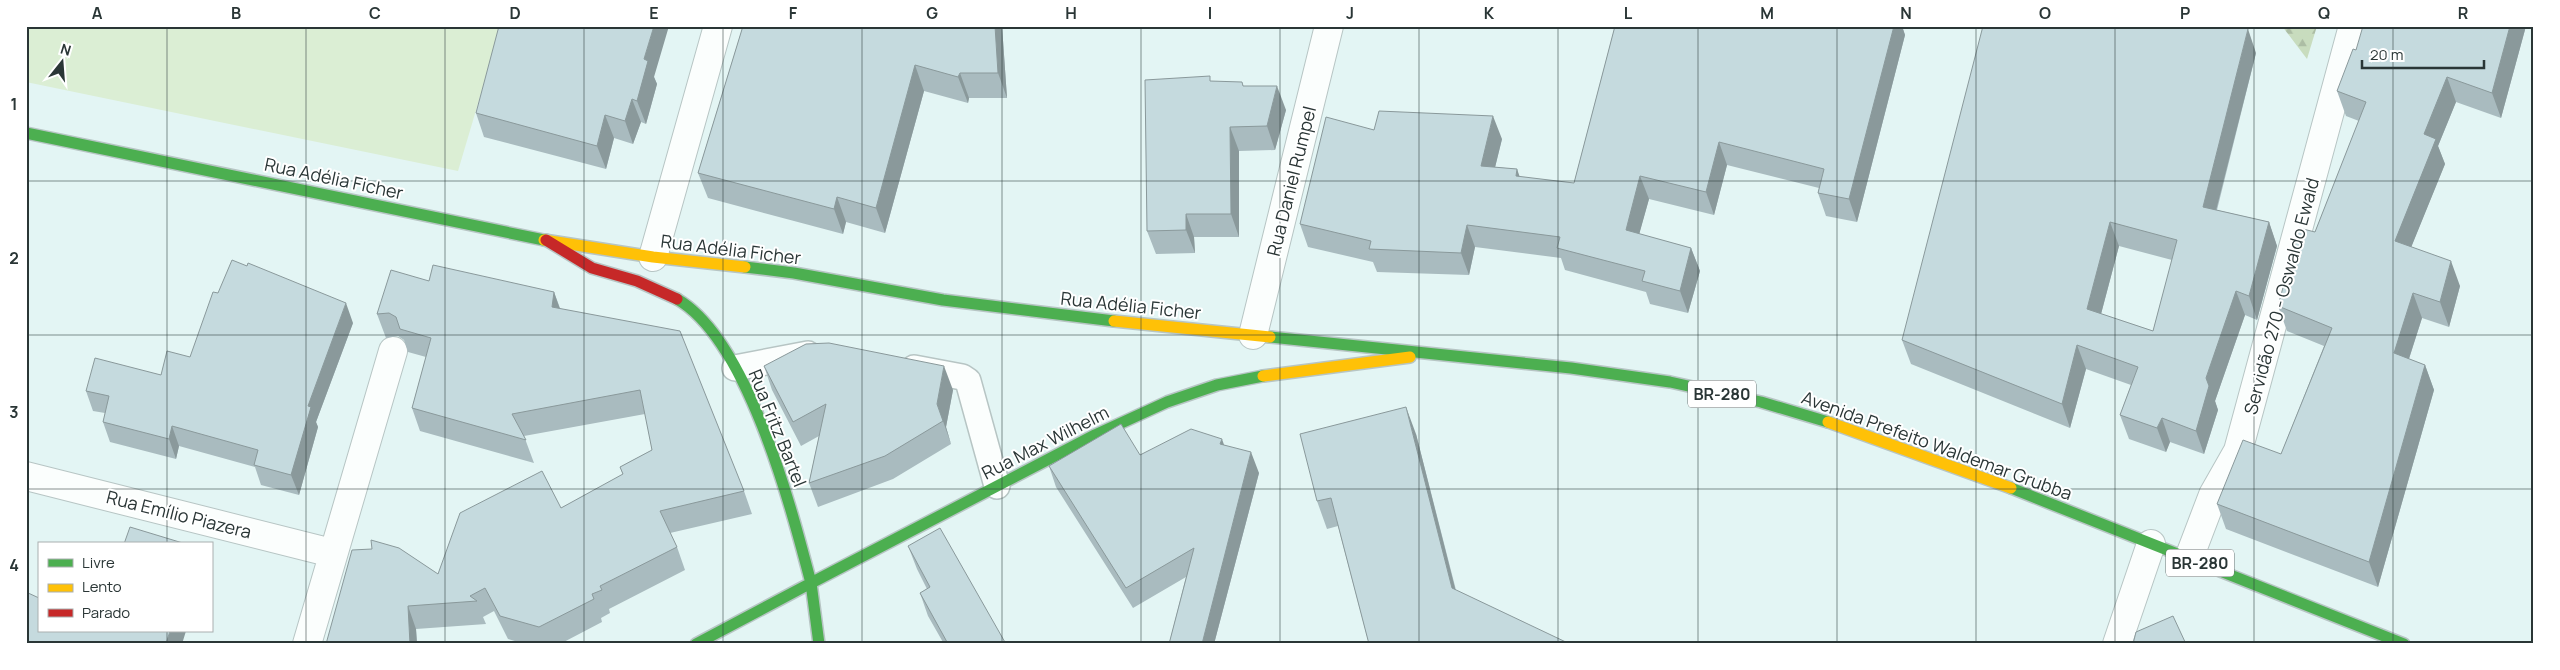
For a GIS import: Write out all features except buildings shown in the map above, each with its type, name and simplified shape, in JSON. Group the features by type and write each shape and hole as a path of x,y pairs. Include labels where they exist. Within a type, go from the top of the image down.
{"main road":[{"name":"Rua Adélia Ficher","path":"26,133 546,240 653,257 794,273 943,300 1037,313 1438,353"},
{"name":"Rua Fritz Bartel","path":"546,240 589,267 639,281 689,307 710,330 735,368 753,406 795,520 811,583 818,644"},
{"name":"Avenida Prefeito Waldemar Grubba","path":"1438,353 1571,368 1670,382 1760,402 1851,429 2189,558 2404,644"},
{"name":"Rua Max Wilhelm","path":"696,644 1095,435 1167,402 1217,385 1277,373 1438,353"}],"street":[{"path":"653,257 718,26"},
{"name":"Rua Daniel Rumpel","path":"1253,335 1329,26"},
{"name":"Servidão 270 - Oswaldo Ewald","path":"2189,558 2213,495 2238,451 2353,26"},
{"path":"307,644 332,553 393,351"},
{"name":"Rua Emílio Piazera","path":"26,476 332,553"},
{"path":"2117,644 2151,544"}],"lane":[{"path":"735,368 817,352 832,352"},
{"path":"896,364 962,377 968,381 997,486"}],"green space":[{"path":"26,26 501,26 458,171 26,82"},
{"path":"2282,26 2317,26 2307,59"}],"traffic: fast":[{"path":"26,133 544,240"},
{"path":"745,267 794,273 943,300 1114,321"},
{"path":"677,299 702,320 725,350 745,387 779,471 811,583 696,644"},
{"path":"1270,337 1571,368 1670,382 1761,402 1828,422"},
{"path":"819,644 811,583 1095,435 1167,402 1217,385 1263,376"},
{"path":"2011,488 2404,644"}],"traffic: slow":[{"path":"544,240 653,257 745,267"},
{"path":"1114,321 1270,337"},
{"path":"1263,376 1410,357"},
{"path":"1828,422 2011,488"}],"traffic: jam":[{"path":"546,240 592,268 637,281 677,299"}]}
